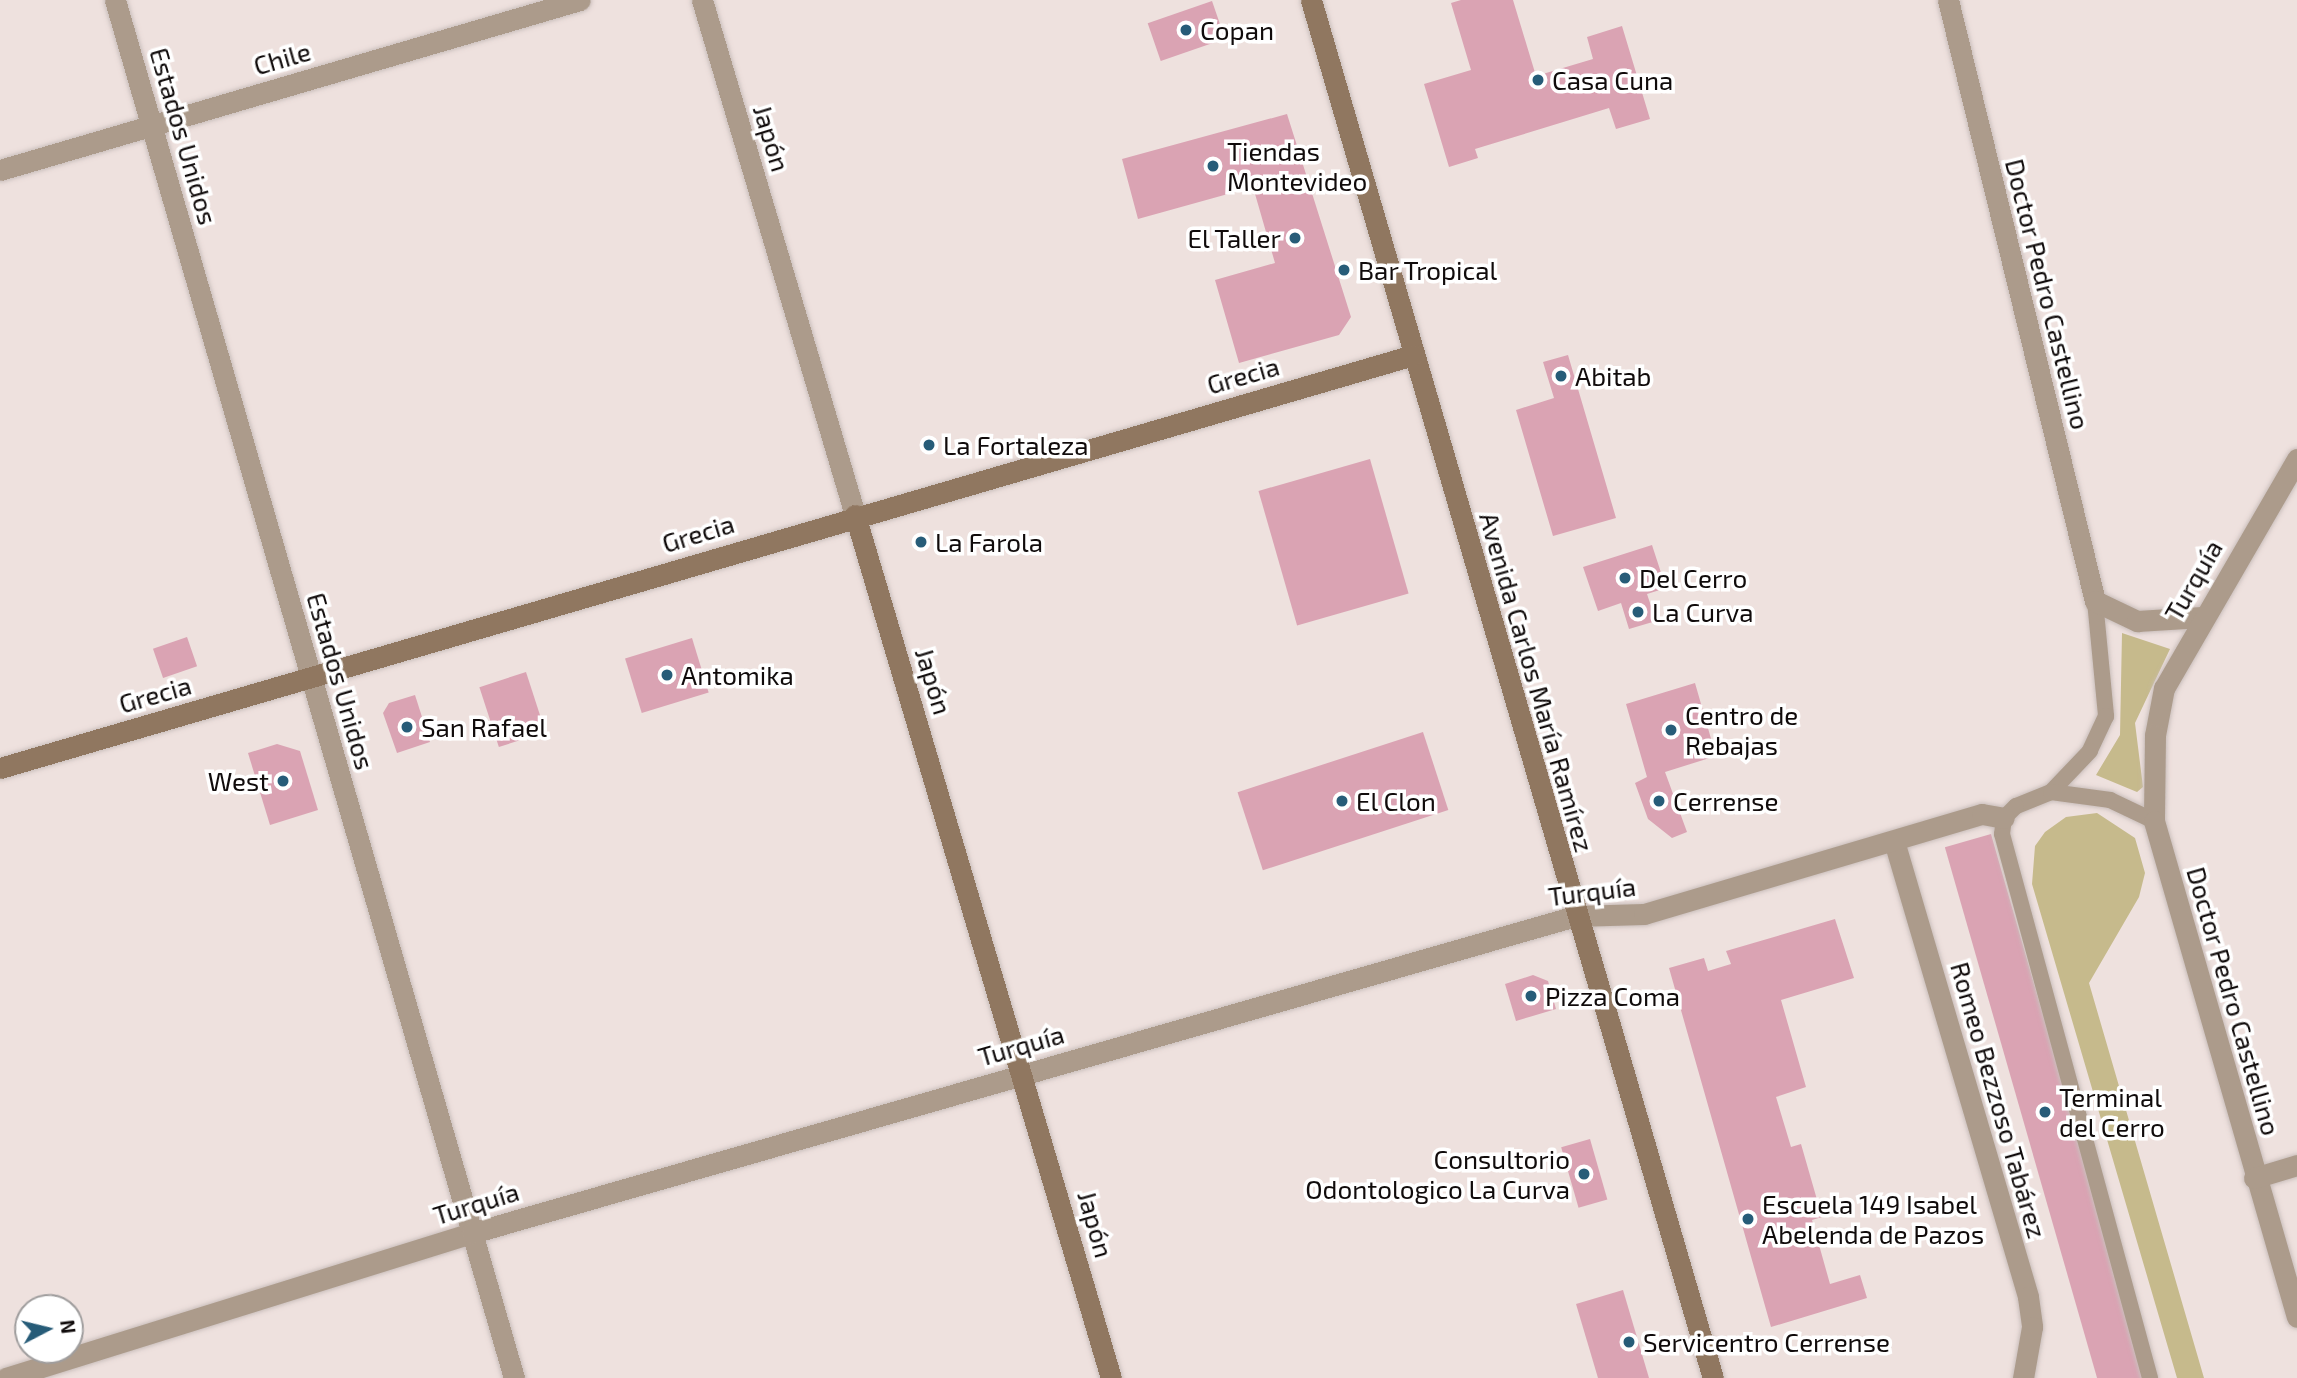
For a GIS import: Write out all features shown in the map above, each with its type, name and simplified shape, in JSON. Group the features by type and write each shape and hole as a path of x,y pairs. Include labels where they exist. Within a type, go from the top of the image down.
{"street":[{"name":"Estados Unidos","path":"115,0 514,1378"},
{"name":"Chile","path":"0,170 580,0"},
{"name":"Japón","path":"702,0 1111,1378"},
{"name":"Avenida Carlos María Ramírez","path":"1311,0 1575,916 1713,1378"},
{"name":"Doctor Pedro Castellino","path":"1948,0 2095,601"},
{"name":"Grecia","path":"0,768 855,515 1413,355"},
{"name":"Turquía","path":"2155,735 2164,688 2202,617 2297,459"},
{"path":"2095,601 2137,621 2202,617"},
{"name":"Doctor Pedro Castellino","path":"2155,735 2154,821 2297,1317"},
{"name":"Turquía","path":"6,1378 472,1233 1575,916 1644,914 1982,814 2004,818"},
{"name":"Romeo Bezzoso Tabárez","path":"1894,841 2028,1297 2032,1327 2024,1378"},
{"path":"2255,1178 2297,1165"}],"lane":[{"path":"2095,601 2106,716 2090,751 2051,792 2016,806 2004,818 2002,834 2150,1378"},
{"path":"2051,792 2110,800 2154,821"}],"shaded area":[{"path":"2122,633 2170,649 2135,723 2143,787 2137,792 2096,775 2120,735"},
{"path":"2097,813 2135,838 2145,873 2139,897 2089,983 2204,1378 2177,1378 2032,884 2035,846 2045,832 2066,817"}],"building":[{"name":"Casa Cuna","path":"1461,0 1513,0 1536,76 1593,59 1587,37 1622,26 1650,119 1616,129 1609,108 1475,149 1478,158 1449,167 1424,84 1471,70 1451,3"},
{"name":"Copan","path":"1212,1 1225,39 1161,61 1148,23"},
{"path":"1287,114 1351,317 1339,335 1239,363 1215,280 1275,263 1253,187 1138,219 1122,159"},
{"path":"1568,355 1616,518 1553,536 1516,410 1554,398 1543,362"},
{"path":"1370,459 1409,594 1297,626 1258,491"},
{"name":"Del Cerro","path":"1652,545 1666,588 1647,594 1656,621 1629,629 1621,603 1598,611 1583,567"},
{"path":"187,637 197,666 163,678 153,649"},
{"name":"Antomika","path":"692,638 709,693 642,713 625,658"},
{"path":"526,672 545,732 499,747 479,687"},
{"name":"Centro de Rebajas","path":"1695,683 1716,756 1665,772 1687,832 1672,838 1648,819 1635,783 1647,777 1626,704"},
{"name":"San Rafael","path":"415,695 430,742 397,753 383,713 389,703"},
{"name":"El Clon","path":"1423,732 1448,810 1263,870 1238,792"},
{"name":"West","path":"277,744 300,751 318,810 270,825 248,753"},
{"name":"Terminal del Cerro","path":"1991,834 2147,1377 2097,1378 1945,847"},
{"path":"1835,919 1854,978 1781,1000 1806,1087 1776,1097 1791,1147 1801,1144 1822,1217 1812,1220 1830,1284 1860,1275 1867,1298 1771,1327 1669,968 1704,958 1708,971 1731,964 1726,951"},
{"name":"Pizza Coma","path":"1533,975 1548,981 1556,1009 1516,1021 1505,984"},
{"name":"Consultorio Odontologico La Curva","path":"1590,1139 1607,1200 1579,1208 1561,1147"},
{"path":"1623,1290 1649,1378 1598,1378 1576,1304"}],"place":[{"name":"Copan","path":"1186,30"},
{"name":"Casa Cuna","path":"1538,80"},
{"name":"Tiendas Montevideo","path":"1213,166"},
{"name":"El Taller","path":"1295,238"},
{"name":"Bar Tropical","path":"1344,270"},
{"name":"Abitab","path":"1561,376"},
{"name":"La Fortaleza","path":"929,445"},
{"name":"La Farola","path":"921,542"},
{"name":"Del Cerro","path":"1625,578"},
{"name":"La Curva","path":"1638,612"},
{"name":"Antomika","path":"667,675"},
{"name":"San Rafael","path":"407,727"},
{"name":"Centro de Rebajas","path":"1671,730"},
{"name":"West","path":"283,781"},
{"name":"El Clon","path":"1342,801"},
{"name":"Cerrense","path":"1659,801"},
{"name":"Pizza Coma","path":"1531,996"},
{"name":"Terminal del Cerro","path":"2045,1112"},
{"name":"Consultorio Odontologico La Curva","path":"1584,1174"},
{"name":"Escuela 149 Isabel Abelenda de Pazos","path":"1748,1219"},
{"name":"Servicentro Cerrense","path":"1629,1342"}]}
